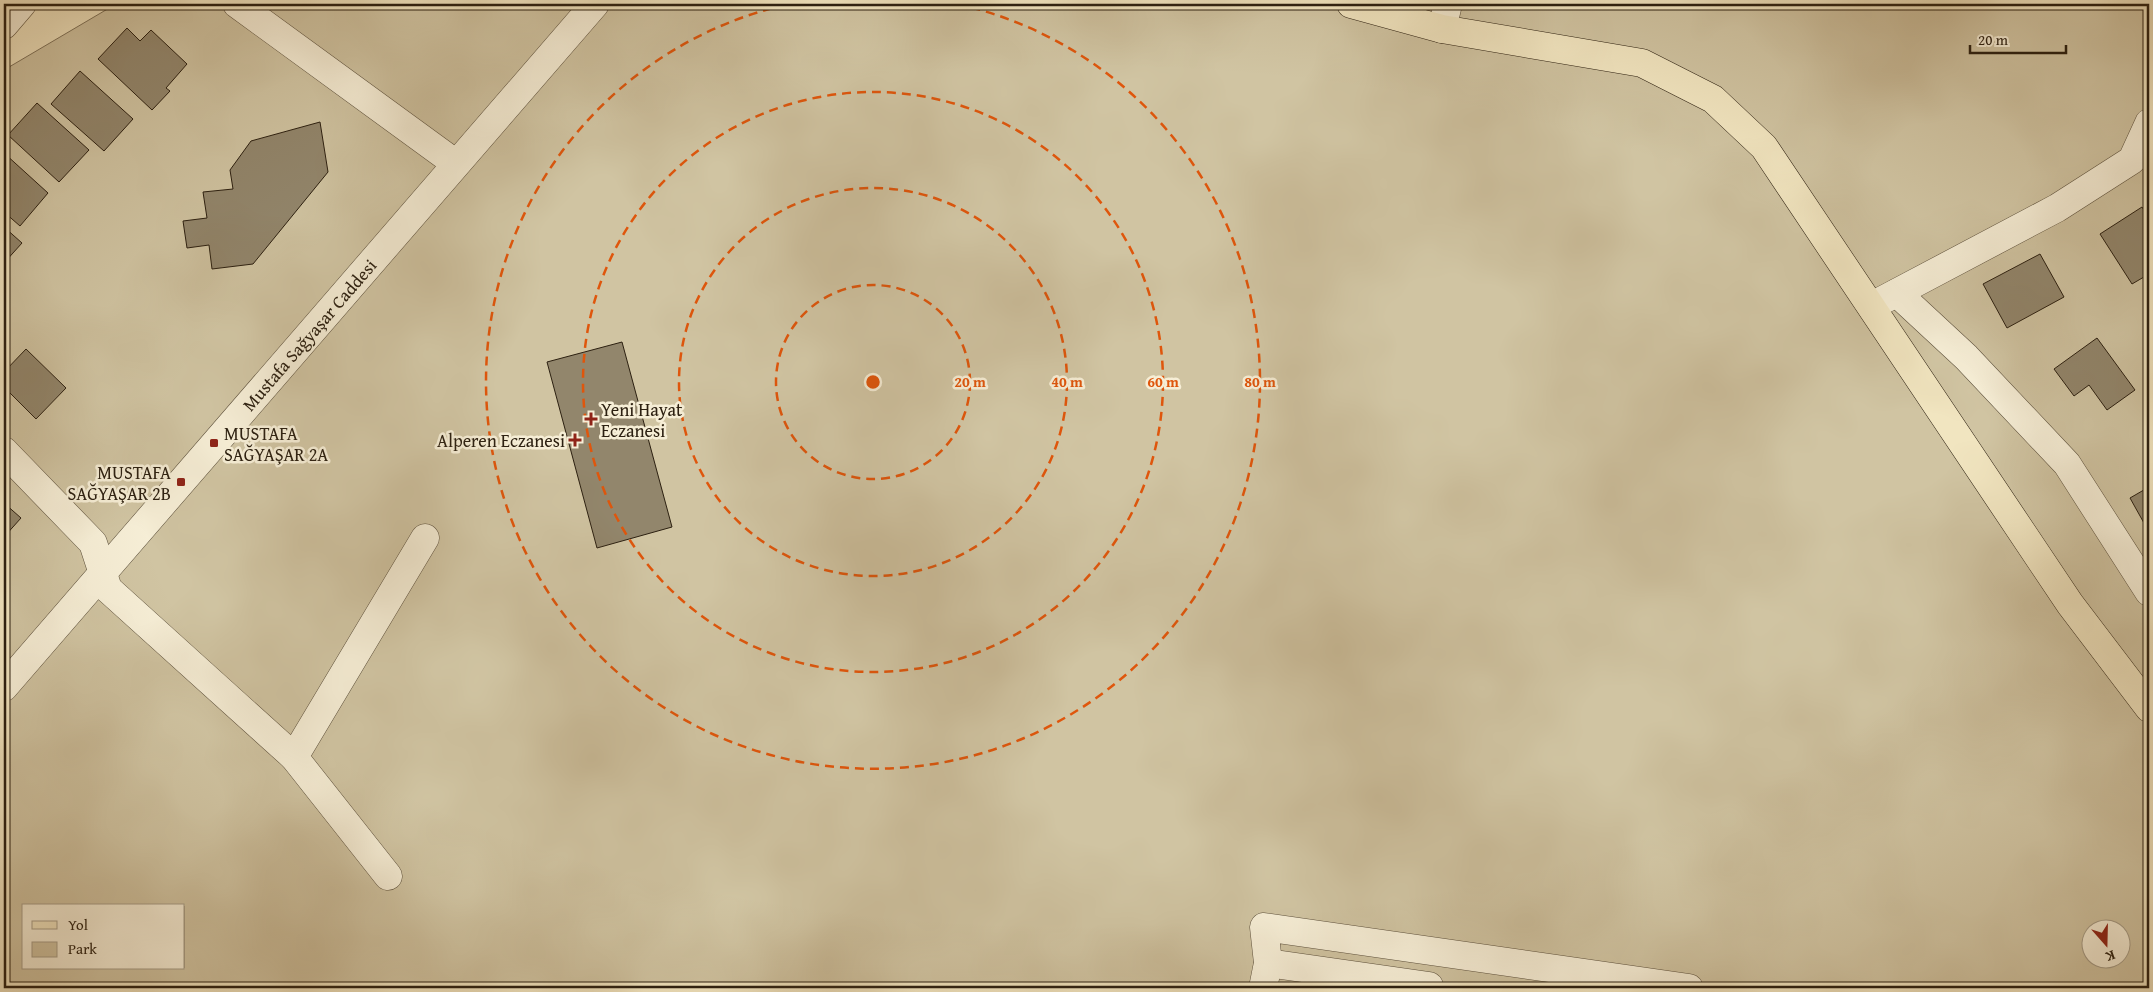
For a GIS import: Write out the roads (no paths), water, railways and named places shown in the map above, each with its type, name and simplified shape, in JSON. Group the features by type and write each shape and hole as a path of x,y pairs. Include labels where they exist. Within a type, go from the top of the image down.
{"main road":[{"path":"1351,4 1445,17 1642,63 1713,99 1764,147 2070,604 2149,708"}],"street":[{"path":"4,24 22,4"},
{"path":"237,4 455,163"},
{"name":"Mustafa Sağyaşar Caddesi","path":"4,687 589,6"},
{"path":"1871,306 2058,208 2132,160 2149,123"},
{"path":"1898,293 1966,357 2067,464 2149,592"},
{"path":"4,451 93,543 108,589 294,757 388,876"},
{"path":"294,757 425,538"},
{"path":"1429,988 1429,986 1266,976 1264,928 1689,988"}],"place":[{"name":"Yeni Hayat Eczanesi","path":"591,419"},
{"name":"Alperen Eczanesi","path":"575,440"},
{"name":"MUSTAFA SAĞYAŞAR 2A","path":"214,443"},
{"name":"MUSTAFA SAĞYAŞAR 2B","path":"181,482"}]}
